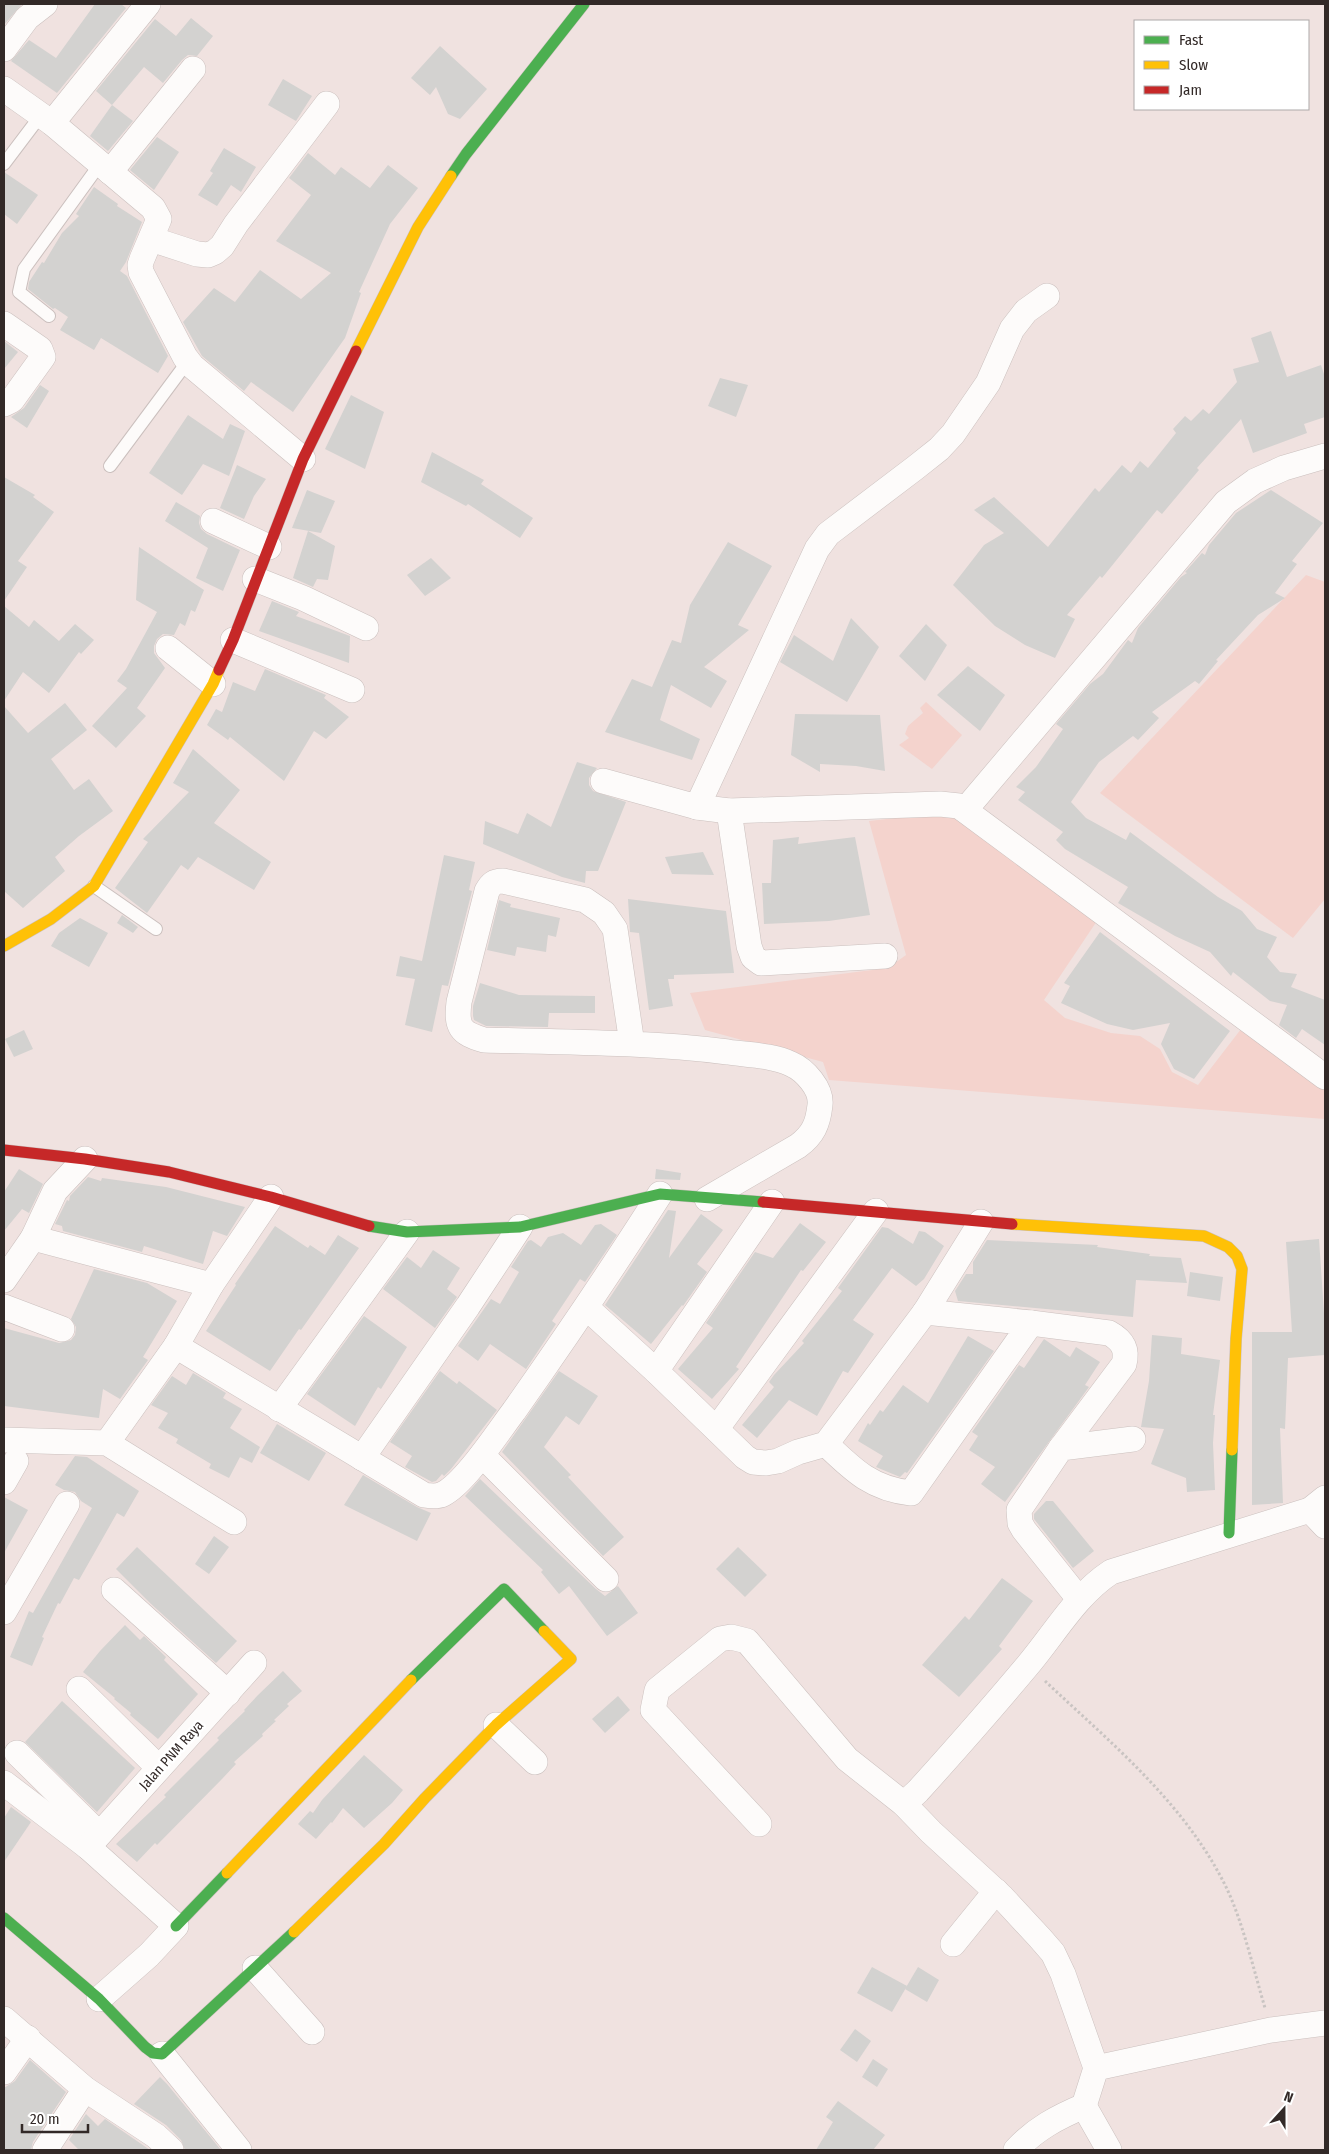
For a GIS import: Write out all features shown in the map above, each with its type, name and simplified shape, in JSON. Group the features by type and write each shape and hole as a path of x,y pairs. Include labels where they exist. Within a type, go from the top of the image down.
{"street":[{"path":"4,49 27,18 45,4"},
{"path":"46,119 148,4"},
{"path":"4,946 30,934 73,904 94,886 213,684 233,640 303,459 418,227 466,154 584,4"},
{"path":"105,168 193,69"},
{"path":"4,89 46,119 157,214 160,219 140,265 188,361 303,459"},
{"path":"151,239 197,254 208,255 215,252 222,246 236,224 327,104"},
{"path":"697,807 817,549 828,534 939,449 953,434 988,383 1012,329 1026,311 1047,296"},
{"path":"4,324 40,349 42,357 12,400 4,404"},
{"path":"965,810 1226,502 1255,481 1284,468 1325,456"},
{"path":"213,521 269,547"},
{"path":"255,579 302,598 366,628"},
{"path":"233,640 352,690"},
{"path":"168,648 213,684"},
{"path":"603,781 697,807 729,811 954,804 965,810 1325,1077"},
{"path":"729,811 749,946 754,957 761,963 886,956"},
{"path":"632,1044 615,929 604,913 585,900 503,881 495,881 487,891 459,1002 457,1016 460,1028 466,1034 484,1040 685,1047 780,1060 793,1064 804,1071 814,1085 821,1100 819,1116 810,1138 707,1198"},
{"path":"4,1150 85,1159 169,1172 271,1197 359,1224 407,1232 520,1227 660,1194 876,1211 981,1222 1204,1236 1221,1241 1240,1259 1242,1269 1236,1339 1229,1533"},
{"path":"4,1280 32,1238 55,1190 85,1159"},
{"path":"176,1346 424,1495 434,1496 442,1494 453,1487 482,1455 587,1308 660,1194"},
{"path":"107,1443 176,1346 211,1285 271,1197"},
{"path":"656,1371 772,1202"},
{"path":"717,1428 876,1211"},
{"path":"587,1308 745,1456 753,1462 766,1464 826,1444 925,1312 981,1222"},
{"path":"362,1458 468,1306 520,1227"},
{"path":"279,1409 407,1232"},
{"path":"32,1238 211,1285"},
{"path":"4,1308 62,1329"},
{"path":"925,1312 1109,1333 1124,1346 1126,1356 1124,1364 1061,1448 1019,1510 1018,1516 1024,1530 1079,1600"},
{"path":"826,1444 856,1472 872,1482 888,1489 911,1493 1031,1324"},
{"path":"4,1440 107,1443 234,1522"},
{"path":"1061,1448 1133,1440"},
{"path":"482,1455 606,1579"},
{"path":"4,1482 16,1461"},
{"path":"4,1612 67,1504"},
{"path":"904,1804 925,1783 1028,1665 1089,1588 1111,1572 1229,1533 1320,1511"},
{"path":"99,1999 149,1955 408,1683 504,1589 571,1659 496,1725 425,1798 378,1851 327,1902 162,2054"},
{"path":"114,1590 228,1693"},
{"path":"759,1824 653,1710 657,1690 720,1639 731,1636 747,1641 848,1759 904,1804 930,1832 996,1891 1053,1953 1063,1974 1096,2068 1084,2106 1109,2150"},
{"name":"Jalan PNM Raya","path":"94,1840 254,1664"},
{"path":"79,1689 159,1768"},
{"path":"496,1725 535,1762"},
{"path":"17,1753 94,1840 176,1926"},
{"path":"4,1783 94,1840"},
{"path":"953,1944 996,1891"},
{"path":"4,1918 99,1999 145,2047 153,2053 162,2054 239,2150"},
{"path":"255,1968 312,2032"},
{"path":"4,2019 85,2089 156,2136 171,2150"},
{"path":"1096,2068 1271,2030 1325,2023"},
{"path":"4,2072 28,2038"},
{"path":"53,2147 85,2089"},
{"path":"1016,2150 1040,2128 1058,2117 1084,2106"}],"lane":[{"path":"4,164 46,119"},
{"path":"49,316 19,292 24,269 105,168"},
{"path":"110,466 188,361"},
{"path":"94,886 156,929"}],"path":[{"path":"1028,1665 1163,1794 1197,1837 1227,1890 1246,1944 1271,2030"}],"shaded area":[{"path":"1306,575 1325,582 1325,899 1293,938 1100,793"},
{"path":"926,702 962,735 932,769 899,745 909,738 905,734 908,726 923,713 920,708"},
{"path":"965,810 1103,912 1044,1000 1065,1018 1111,1033 1140,1036 1160,1049 1172,1072 1198,1085 1241,1029 1325,1086 1325,1119 829,1080 823,1062 705,1030 690,993 888,968 906,955 869,821"}],"building":[{"path":"4,4 22,4 4,25"},
{"path":"95,4 121,4 126,8 57,93 11,61 29,40 56,58"},
{"path":"191,18 213,36 197,56 188,55 182,60 163,83 144,67 112,105 96,91 155,19 176,36"},
{"path":"440,46 487,89 460,119 448,114 436,87 430,95 411,78"},
{"path":"283,79 312,96 296,121 268,105"},
{"path":"112,105 133,121 108,151 90,136"},
{"path":"157,137 179,152 154,190 130,170"},
{"path":"224,148 256,167 241,192 231,185 217,206 198,195 213,173 210,171"},
{"path":"308,153 335,175 341,167 370,188 388,165 418,188 390,224 359,292 361,293 345,338 293,412 251,382 244,391 202,356 183,322 214,288 235,302 260,270 301,299 331,273 276,241 311,195 289,178"},
{"path":"4,172 38,195 17,224 4,214"},
{"path":"94,187 118,204 117,206 142,222 126,262 120,271 127,276 168,356 158,373 101,338 94,350 60,330 68,317 55,308 53,309 28,289 29,282 42,262 44,263 62,233 79,216 76,214"},
{"path":"1271,331 1287,377 1321,365 1325,377 1325,417 1304,424 1307,433 1253,453 1241,419 1197,468 1199,470 1162,514 1157,510 1102,578 1100,576 1067,615 1075,619 1055,658 1025,645 995,626 953,585 984,545 1004,533 974,510 994,497 1048,547 1095,488 1099,492 1122,465 1131,473 1140,461 1148,468 1176,433 1173,429 1185,416 1191,421 1203,409 1209,414 1237,382 1233,369 1259,362 1251,338"},
{"path":"4,341 18,352 4,369"},
{"path":"720,378 748,385 736,417 708,406"},
{"path":"40,385 49,391 27,428 11,417 24,408"},
{"path":"351,395 384,412 365,469 325,449"},
{"path":"188,415 223,439 230,424 245,431 229,476 203,464 182,495 149,473"},
{"path":"432,452 484,480 481,484 533,518 520,538 468,504 466,506 421,482"},
{"path":"237,465 266,479 254,496 244,519 220,508"},
{"path":"4,477 35,495 33,497 54,512 18,561 27,567 4,601"},
{"path":"307,490 335,501 321,533 292,528"},
{"path":"1271,490 1323,523 1292,561 1297,564 1275,593 1285,598 1258,615 1216,660 1218,661 1199,684 1195,681 1152,712 1159,718 1138,740 1133,736 1099,762 1071,802 1086,818 1126,840 1130,832 1218,897 1242,911 1257,929 1277,937 1267,957 1280,972 1297,974 1291,987 1325,1000 1325,1045 1302,1029 1296,1038 1279,1025 1287,1005 1270,1001 1233,972 1231,976 1210,952 1175,936 1118,903 1128,887 1065,849 1056,840 1063,832 1018,800 1025,792 1016,787 1036,767 1063,729 1056,724 1090,684 1103,674 1128,640 1132,643 1138,628 1181,577 1187,573 1185,572 1202,553 1205,555 1209,545 1236,513"},
{"path":"176,502 200,516 199,523 201,529 207,534 240,550 223,591 196,578 208,548 165,521"},
{"path":"308,531 335,546 328,580 317,579 313,587 293,578"},
{"path":"728,542 772,566 738,625 749,630 704,667 727,681 711,708 671,685 660,720 700,739 692,760 605,732 632,679 652,687 672,640 681,643 690,605"},
{"path":"139,547 204,590 195,612 191,610 185,626 180,623 174,635 163,634 157,639 154,653 165,668 137,708 146,716 116,748 92,726 127,688 117,681 126,669 157,612 136,600"},
{"path":"431,558 451,578 425,596 407,575"},
{"path":"272,601 299,612 296,616 350,636 349,663 259,631"},
{"path":"4,606 29,627 34,620 59,641 75,624 94,640 81,654 79,652 49,693 23,672 4,701"},
{"path":"851,618 879,647 847,702 780,662 794,635 833,661"},
{"path":"926,624 947,645 925,681 899,656"},
{"path":"968,666 1005,695 980,731 937,695"},
{"path":"265,669 326,695 324,698 349,717 326,739 314,731 284,781 230,737 228,740 207,725 216,709 222,712 233,682 255,691"},
{"path":"65,703 87,730 51,759 74,790 89,779 113,811 79,836 55,857 65,871 23,908 4,891 4,706 28,733"},
{"path":"795,714 880,715 885,771 856,766 820,764 820,772 791,755"},
{"path":"193,749 240,790 214,823 271,862 254,890 198,857 188,870 181,865 147,913 115,888 148,842 143,839 189,792 173,783"},
{"path":"577,762 597,768 589,778 589,785 593,791 626,802 598,871 586,871 585,883 562,877 483,844 485,821 518,834 527,813 551,827"},
{"path":"799,837 798,844 855,837 870,915 829,921 764,924 762,883 771,883 773,840"},
{"path":"703,852 714,875 672,874 665,857"},
{"path":"444,855 475,862 469,890 472,891 448,986 442,985 432,1032 405,1025 415,979 396,976 400,956 422,961"},
{"path":"628,899 726,911 734,973 674,975 674,979 668,979 673,1006 649,1010 639,933 630,932"},
{"path":"499,900 511,904 510,907 560,918 556,937 548,935 546,952 517,947 515,956 487,950"},
{"path":"122,915 138,927 133,933 117,923"},
{"path":"80,918 108,933 89,967 51,946 59,933"},
{"path":"1100,932 1230,1031 1194,1079 1174,1069 1161,1044 1170,1023 1133,1030 1107,1024 1061,1003 1070,986 1064,983"},
{"path":"480,983 519,995 595,996 595,1013 549,1013 548,1027 486,1026 474,1020 473,1016 473,1006"},
{"path":"24,1030 33,1049 14,1057 5,1039"},
{"path":"19,1169 43,1184 29,1213 22,1209 4,1231 4,1192"},
{"path":"656,1169 681,1173 680,1180 655,1179"},
{"path":"88,1177 101,1181 102,1178 166,1187 245,1207 227,1236 213,1231 203,1264 144,1246 142,1252 63,1231 62,1226 55,1224 67,1200 69,1201 70,1196"},
{"path":"668,1210 676,1211 669,1258 701,1214 723,1230 697,1264 707,1272 683,1306 651,1344 605,1305"},
{"path":"800,1223 826,1242 803,1271 801,1270 736,1367 739,1369 712,1399 678,1369 713,1328 706,1323 755,1252 773,1258"},
{"path":"601,1224 617,1235 585,1282 580,1279 552,1321 556,1324 526,1369 490,1344 478,1361 458,1346 491,1299 500,1304 519,1272 511,1267 528,1241 531,1240 541,1247 548,1237 563,1233 581,1245 595,1225"},
{"path":"275,1226 308,1248 310,1245 325,1255 338,1235 359,1248 270,1371 206,1331 235,1284"},
{"path":"882,1227 888,1228 913,1244 919,1231 925,1232 944,1246 924,1279 916,1286 892,1268 853,1320 874,1334 848,1373 843,1371 817,1416 789,1400 757,1438 742,1425 774,1387 769,1382 774,1375 804,1343 802,1341 842,1291 838,1288"},
{"path":"1319,1239 1325,1355 1288,1358 1285,1429 1280,1428 1283,1503 1252,1505 1252,1332 1292,1332 1286,1242"},
{"path":"987,1240 1098,1245 1097,1247 1150,1254 1149,1256 1181,1258 1187,1283 1136,1280 1133,1317 958,1301 955,1291 966,1274 973,1274 973,1262"},
{"path":"433,1250 460,1268 447,1289 457,1297 435,1328 383,1289 407,1257 421,1268"},
{"path":"94,1269 147,1283 177,1301 143,1357 148,1360 120,1399 103,1389 99,1418 4,1406 4,1328 59,1343 71,1340 75,1335 76,1327 71,1319"},
{"path":"1190,1272 1223,1277 1220,1301 1187,1296"},
{"path":"364,1316 407,1347 381,1389 378,1387 355,1426 307,1394"},
{"path":"1152,1335 1182,1338 1181,1354 1220,1360 1213,1415 1215,1415 1213,1443 1215,1490 1187,1492 1186,1478 1151,1464 1164,1429 1141,1427 1149,1381"},
{"path":"968,1336 994,1351 907,1473 905,1472 900,1477 876,1467 883,1456 858,1441 868,1423 870,1425 880,1410 883,1412 903,1385 928,1403"},
{"path":"1044,1339 1070,1357 1076,1347 1100,1362 1085,1385 1089,1387 1005,1502 981,1484 995,1467 969,1450 978,1436 972,1432 1019,1365 1024,1368"},
{"path":"440,1371 457,1384 459,1381 497,1410 451,1469 444,1476 442,1474 436,1481 432,1482 405,1467 412,1456 390,1442"},
{"path":"559,1371 598,1396 579,1425 566,1416 544,1447 571,1475 568,1477 624,1537 603,1556 502,1452"},
{"path":"193,1373 226,1393 223,1398 242,1409 230,1428 260,1447 252,1463 240,1457 229,1478 209,1468 211,1464 176,1443 178,1439 158,1428 168,1413 151,1405 172,1376 186,1385"},
{"path":"277,1424 326,1453 309,1481 260,1453"},
{"path":"75,1456 87,1457 139,1491 124,1517 117,1513 79,1580 74,1578 60,1604 58,1603 42,1637 44,1638 32,1666 10,1657 29,1611 33,1613 92,1508 81,1501 75,1492 64,1490 55,1485"},
{"path":"363,1475 417,1507 431,1513 417,1541 344,1505"},
{"path":"480,1479 596,1589 605,1596 618,1586 638,1613 607,1636 569,1586 559,1594 541,1572 543,1570 465,1496"},
{"path":"4,1497 28,1510 4,1553"},
{"path":"1046,1501 1053,1501 1094,1551 1073,1568 1034,1519 1034,1514"},
{"path":"214,1536 229,1547 209,1574 195,1564"},
{"path":"137,1547 237,1641 216,1663 116,1569"},
{"path":"738,1547 767,1575 745,1597 716,1569"},
{"path":"1002,1578 1033,1601 999,1646 1002,1649 959,1697 922,1665 965,1616 969,1620"},
{"path":"125,1625 140,1640 144,1636 166,1657 164,1660 198,1694 158,1739 130,1715 131,1713 115,1698 83,1672"},
{"path":"283,1671 302,1691 287,1704 289,1706 274,1720 276,1721 262,1734 263,1736 234,1762 236,1764 222,1779 157,1845 155,1843 137,1862 116,1844 166,1797 164,1795 219,1740 217,1738"},
{"path":"618,1696 630,1710 605,1733 592,1719"},
{"path":"62,1701 135,1768 97,1812 25,1742"},
{"path":"364,1755 403,1790 392,1803 364,1828 343,1808 332,1823 316,1839 298,1824 310,1811 313,1813 322,1800"},
{"path":"11,1807 31,1822 4,1862 4,1818"},
{"path":"872,1967 907,1986 892,2012 857,1993"},
{"path":"918,1967 939,1980 927,2002 905,1989"},
{"path":"855,2029 871,2041 857,2062 840,2050"},
{"path":"873,2059 888,2069 877,2087 862,2077"},
{"path":"30,2060 66,2092 33,2142 31,2150 4,2150 4,2088 15,2081"},
{"path":"160,2077 221,2150 185,2150 181,2140 166,2125 134,2104"},
{"path":"838,2101 885,2135 873,2150 816,2150 833,2122 826,2117"},
{"path":"86,2114 98,2126 105,2119 150,2150 79,2150 69,2140"}],"traffic: fast":[{"path":"451,176 466,154 584,4"},
{"path":"369,1226 407,1232 520,1227 660,1194 763,1202"},
{"path":"1229,1533 1232,1450"},
{"path":"411,1680 504,1589 544,1631"},
{"path":"176,1926 227,1873"},
{"path":"4,1918 99,1999 145,2047 153,2053 162,2054 294,1932"}],"traffic: slow":[{"path":"356,351 418,227 451,176"},
{"path":"4,946 51,919 94,886 213,684 219,670"},
{"path":"1012,1224 1204,1236 1228,1247 1237,1256 1242,1269 1236,1339 1232,1450"},
{"path":"294,1932 384,1844 425,1798 496,1725 571,1659 544,1631"},
{"path":"227,1873 411,1680"}],"traffic: jam":[{"path":"219,670 233,640 303,459 356,351"},
{"path":"4,1150 85,1159 169,1172 271,1197 369,1226"},
{"path":"763,1202 1012,1224"}]}
